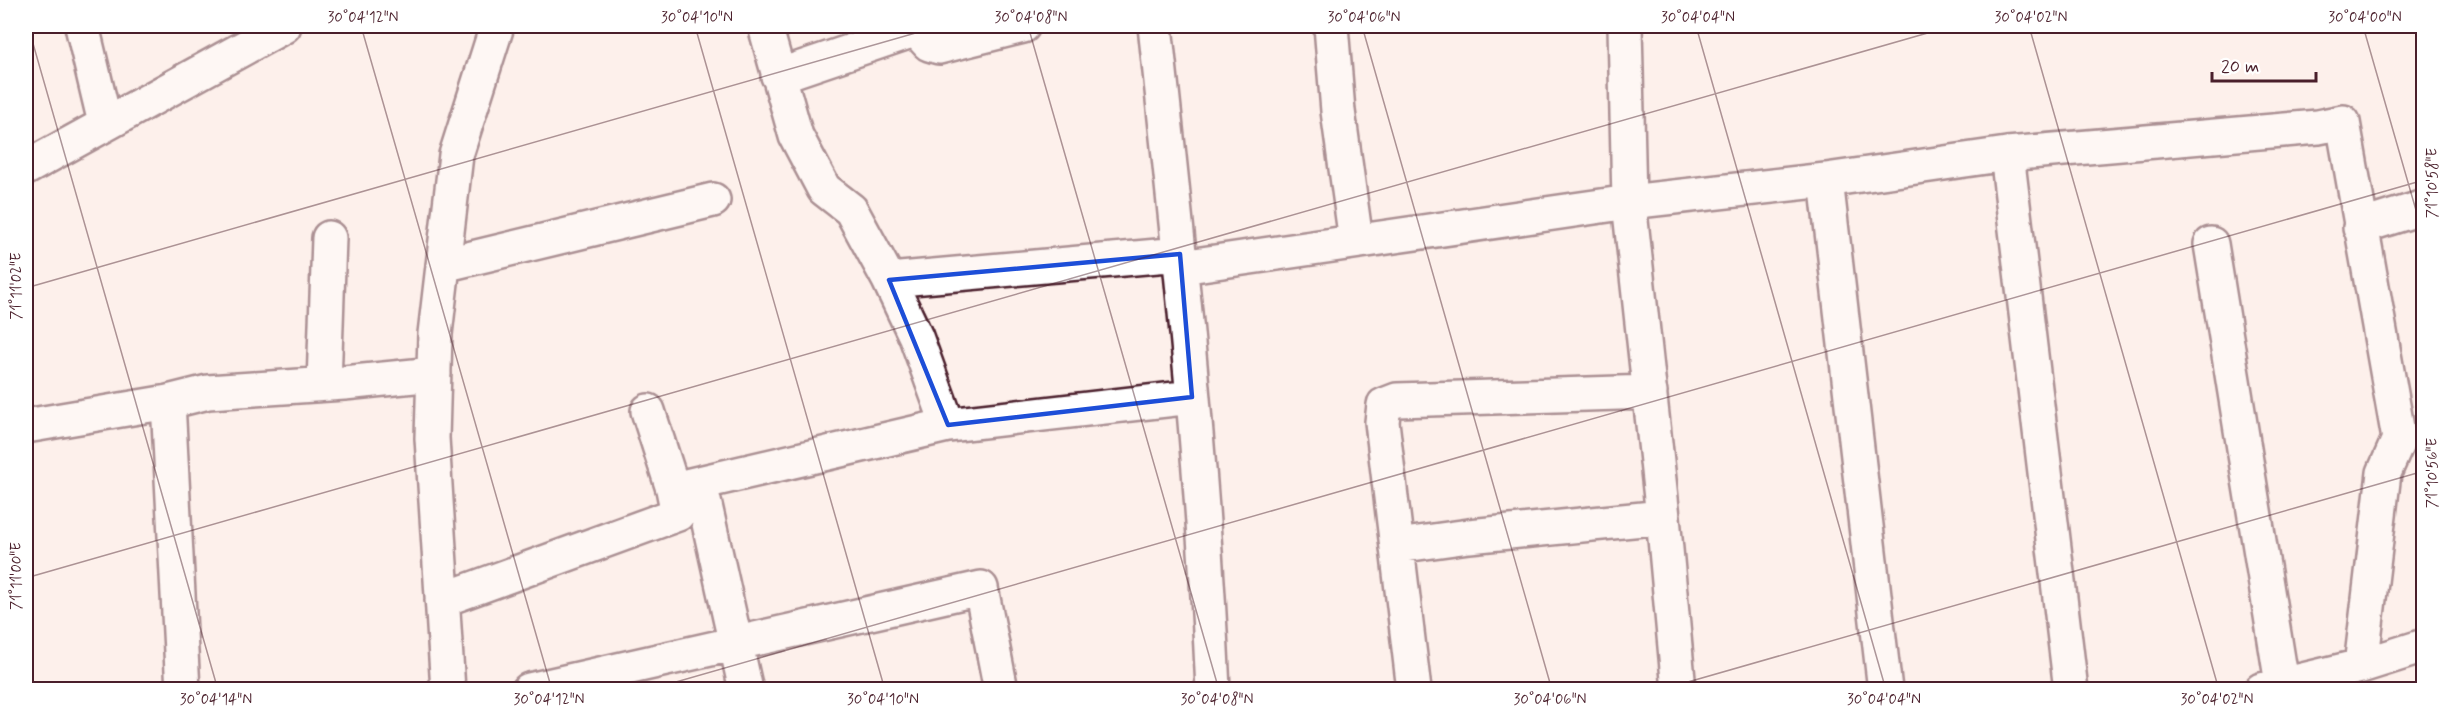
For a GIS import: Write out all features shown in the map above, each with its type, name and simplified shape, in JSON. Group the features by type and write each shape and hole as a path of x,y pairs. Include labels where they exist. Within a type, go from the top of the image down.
{"street":[{"path":"82,26 105,123"},
{"path":"26,168 284,26"},
{"path":"448,690 432,438 435,334 456,155 497,26"},
{"path":"765,26 796,136 824,189 851,210 889,280 916,337 948,425"},
{"path":"778,76 908,32 918,32 929,44 939,47 1023,26"},
{"path":"1155,26 1180,260 1208,569 1212,690"},
{"path":"1331,26 1338,111 1356,241"},
{"path":"1625,26 1629,202 1679,690"},
{"path":"889,280 1180,260 1356,241 1629,202 1826,180 2007,154 2318,127 2343,122 2360,227 2410,422 2384,473 2361,666"},
{"path":"2007,154 2071,690"},
{"path":"1826,180 1885,690"},
{"path":"443,265 713,200"},
{"path":"2360,227 2424,207"},
{"path":"324,384 329,238"},
{"path":"2211,244 2275,688 2361,666 2424,646"},
{"path":"26,426 168,402 208,392 434,374"},
{"path":"1414,690 1382,422 1384,405 1397,400 1650,392"},
{"path":"686,486 948,425 1192,397"},
{"path":"168,402 183,690"},
{"path":"648,411 686,486 735,644 746,690"},
{"path":"442,600 678,514 686,486"},
{"path":"1397,546 1663,517"},
{"path":"529,690 981,588 1001,690"}],"highlighted area":[{"path":"1180,254 1192,397 948,425 889,280"}]}
